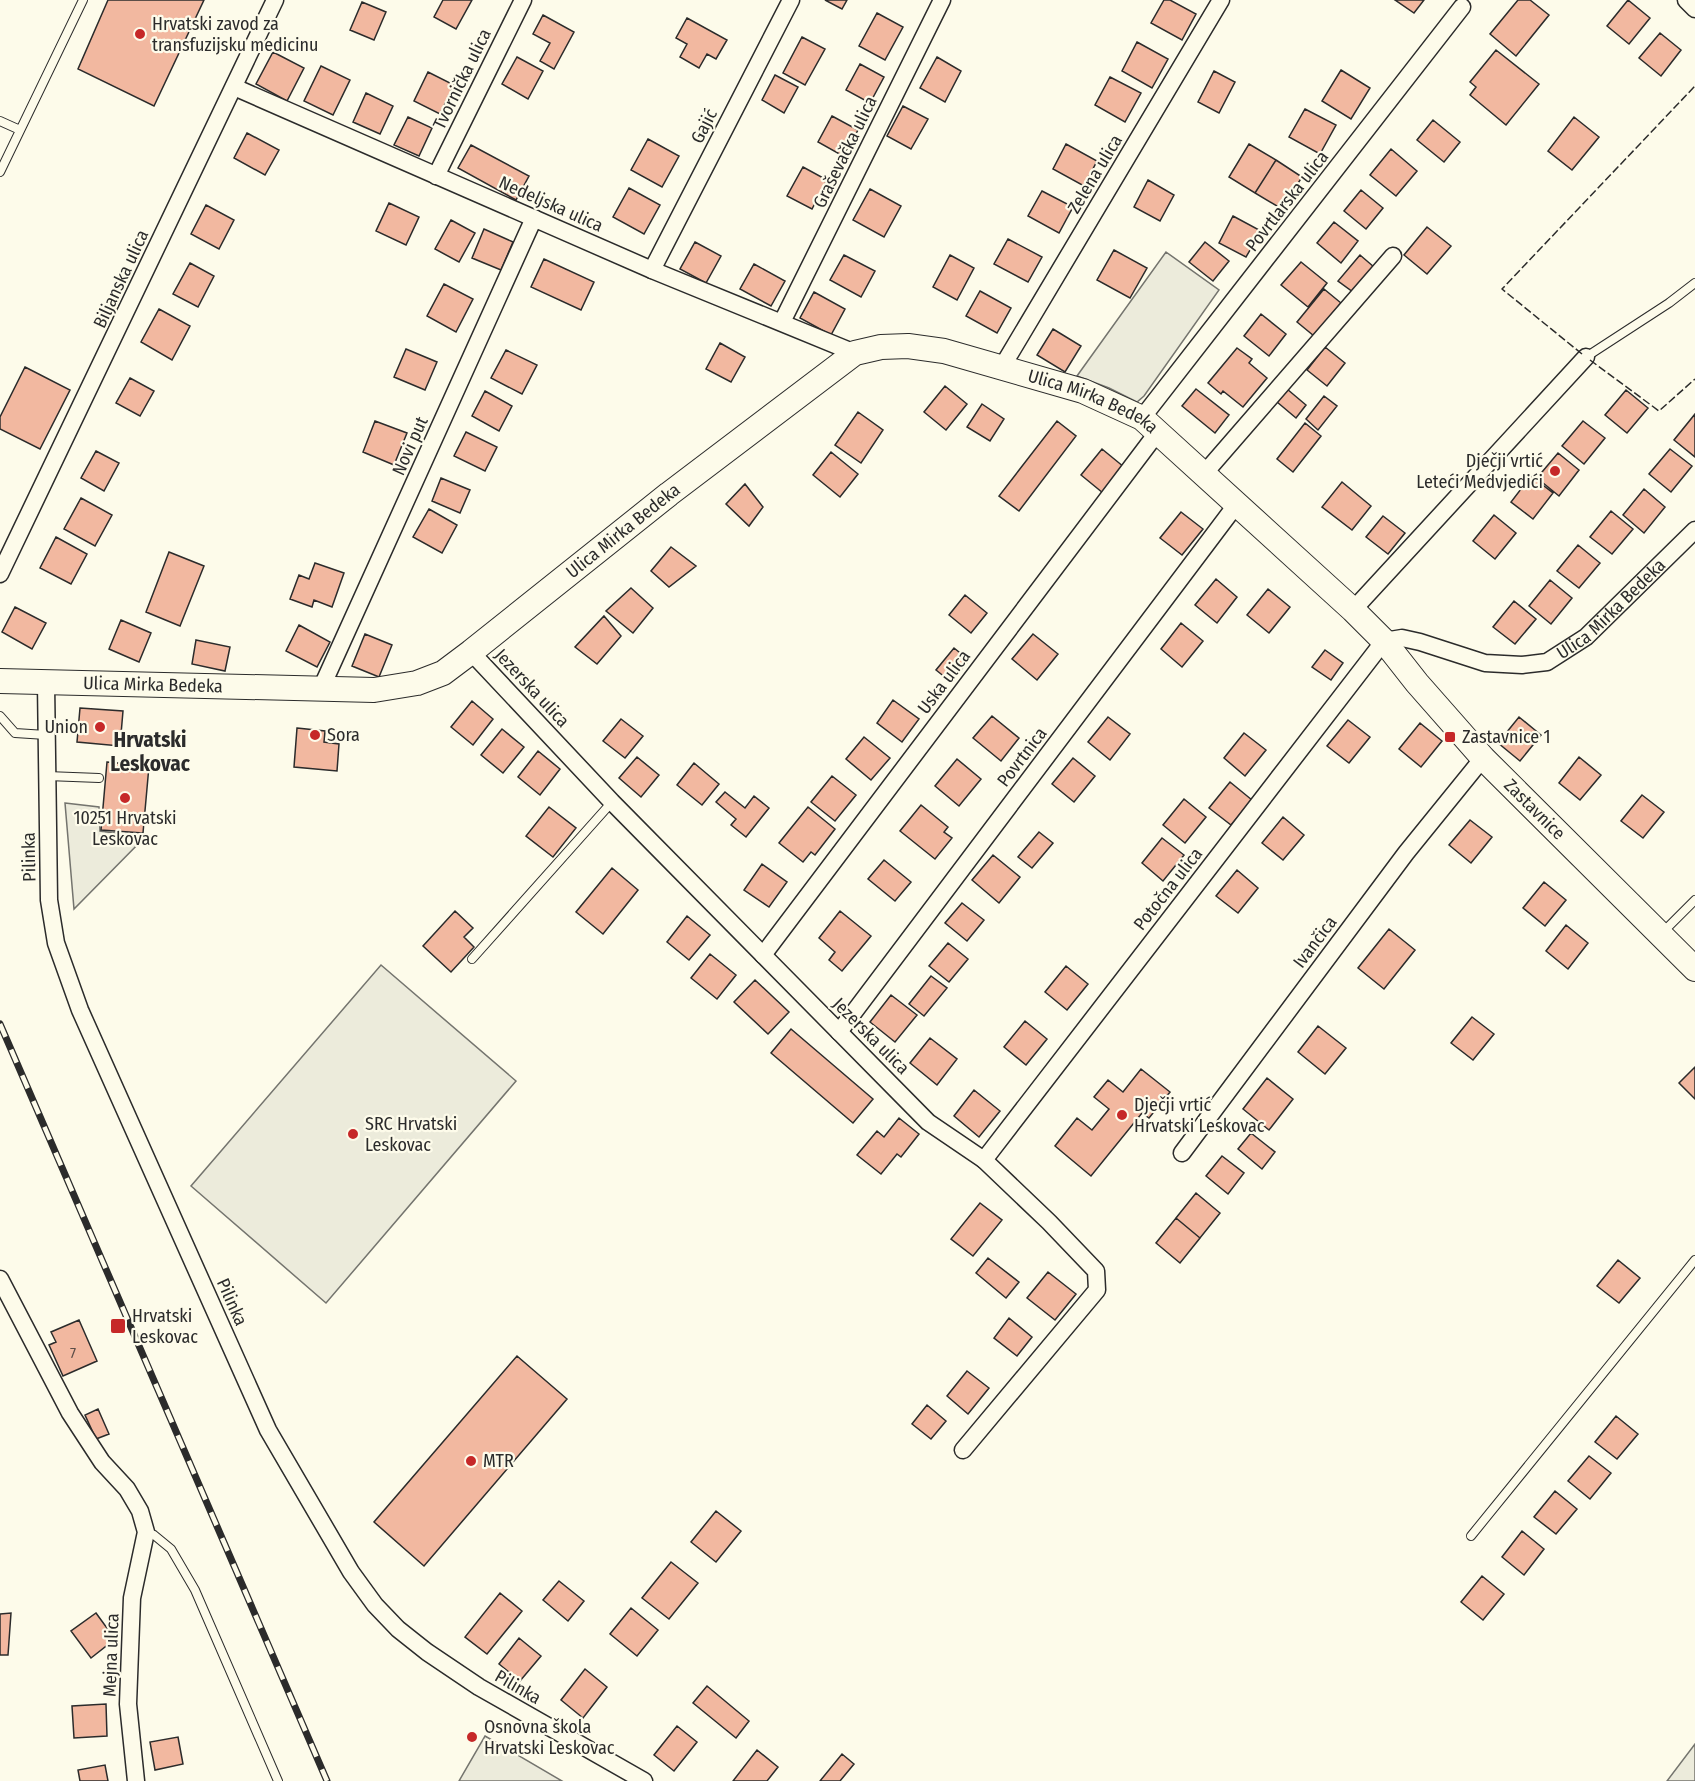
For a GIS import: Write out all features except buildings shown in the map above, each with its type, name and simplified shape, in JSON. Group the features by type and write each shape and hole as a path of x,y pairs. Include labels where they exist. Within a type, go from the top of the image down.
{"main road":[{"name":"Ulica Mirka Bedeka","path":"0,681 374,690 417,683 443,673 471,652 669,494 855,353 881,347 908,346 944,351 1083,391 1150,426 1353,610 1384,641"},
{"name":"Zastavnice","path":"1384,641 1417,683 1484,758 1695,969"}],"street":[{"name":"Biljanska ulica","path":"0,574 275,0"},
{"name":"Tvornička ulica","path":"436,176 523,0"},
{"name":"Gajić","path":"652,270 790,0"},
{"name":"Graševačka ulica","path":"782,322 942,0"},
{"name":"Zelena ulica","path":"1002,367 1221,0"},
{"path":"1686,0 1695,9"},
{"name":"Povrtlarska ulica","path":"1150,426 1462,7"},
{"name":"Nedeljska ulica","path":"234,87 652,270 855,353"},
{"name":"Novi put","path":"319,689 534,218"},
{"path":"1203,475 1394,256"},
{"path":"1353,610 1586,357"},
{"name":"Uska ulica","path":"763,955 1150,426"},
{"name":"Povrtnica","path":"839,1032 1236,505"},
{"name":"Ulica Mirka Bedeka","path":"1384,641 1402,638 1485,663 1522,665 1547,662 1586,637 1695,530"},
{"name":"Potočna ulica","path":"984,1160 1384,641"},
{"name":"Jezerska ulica","path":"471,652 612,802 928,1122 984,1160 1096,1270 1097,1290 963,1450"},
{"name":"Pilinka","path":"46,683 49,900 56,943 80,1010 268,1430 345,1562 375,1605 398,1629 427,1652 479,1687 644,1781"},
{"name":"Ivančica","path":"1182,1153 1406,853 1484,758"},
{"path":"1,1286 70,1413 102,1462 127,1489 140,1511 146,1532"},
{"name":"Mejna ulica","path":"136,1781 128,1704 132,1598 146,1532"}],"lane":[{"path":"0,172 83,0"},
{"path":"0,121 20,130"},
{"path":"1586,357 1669,303 1695,283"},
{"path":"0,716 15,733 46,735"},
{"path":"47,776 99,778"},
{"path":"472,958 612,802"},
{"path":"1661,935 1695,900"},
{"path":"1471,1536 1695,1260"},
{"path":"146,1532 154,1535 171,1549 195,1590 279,1781"}],"shaded area":[{"path":"1166,252 1219,290 1144,396 1137,402 1077,376"},
{"path":"65,803 99,807 100,831 145,837 74,909"},
{"name":"SRC Hrvatski Leskovac","path":"381,965 516,1081 326,1303 191,1186"},
{"path":"485,1736 562,1781 459,1781"},
{"path":"1695,1744 1695,1781 1667,1781"}],"railway":[{"path":"0,1024 327,1781"}],"fence":[{"path":"1582,354 1502,289 1695,86"},
{"path":"1590,360 1659,411 1695,379"}],"place":[{"name":"Hrvatski zavod za transfuzijsku medicinu","path":"140,34"},
{"name":"Dječji vrtić Leteći Medvjedići","path":"1555,471"},
{"name":"Union","path":"100,727"},
{"name":"Sora","path":"315,735"},
{"name":"Zastavnice 1","path":"1450,737"},
{"name":"10251 Hrvatski Leskovac","path":"125,798"},
{"name":"Dječji vrtić Hrvatski Leskovac","path":"1122,1115"},
{"name":"SRC Hrvatski Leskovac","path":"353,1134"},
{"name":"Hrvatski Leskovac","path":"118,1326"},
{"name":"MTR","path":"471,1461"},
{"name":"Osnovna škola Hrvatski Leskovac","path":"472,1737"}],"district":[{"name":"Hrvatski Leskovac","path":"150,752"}]}
